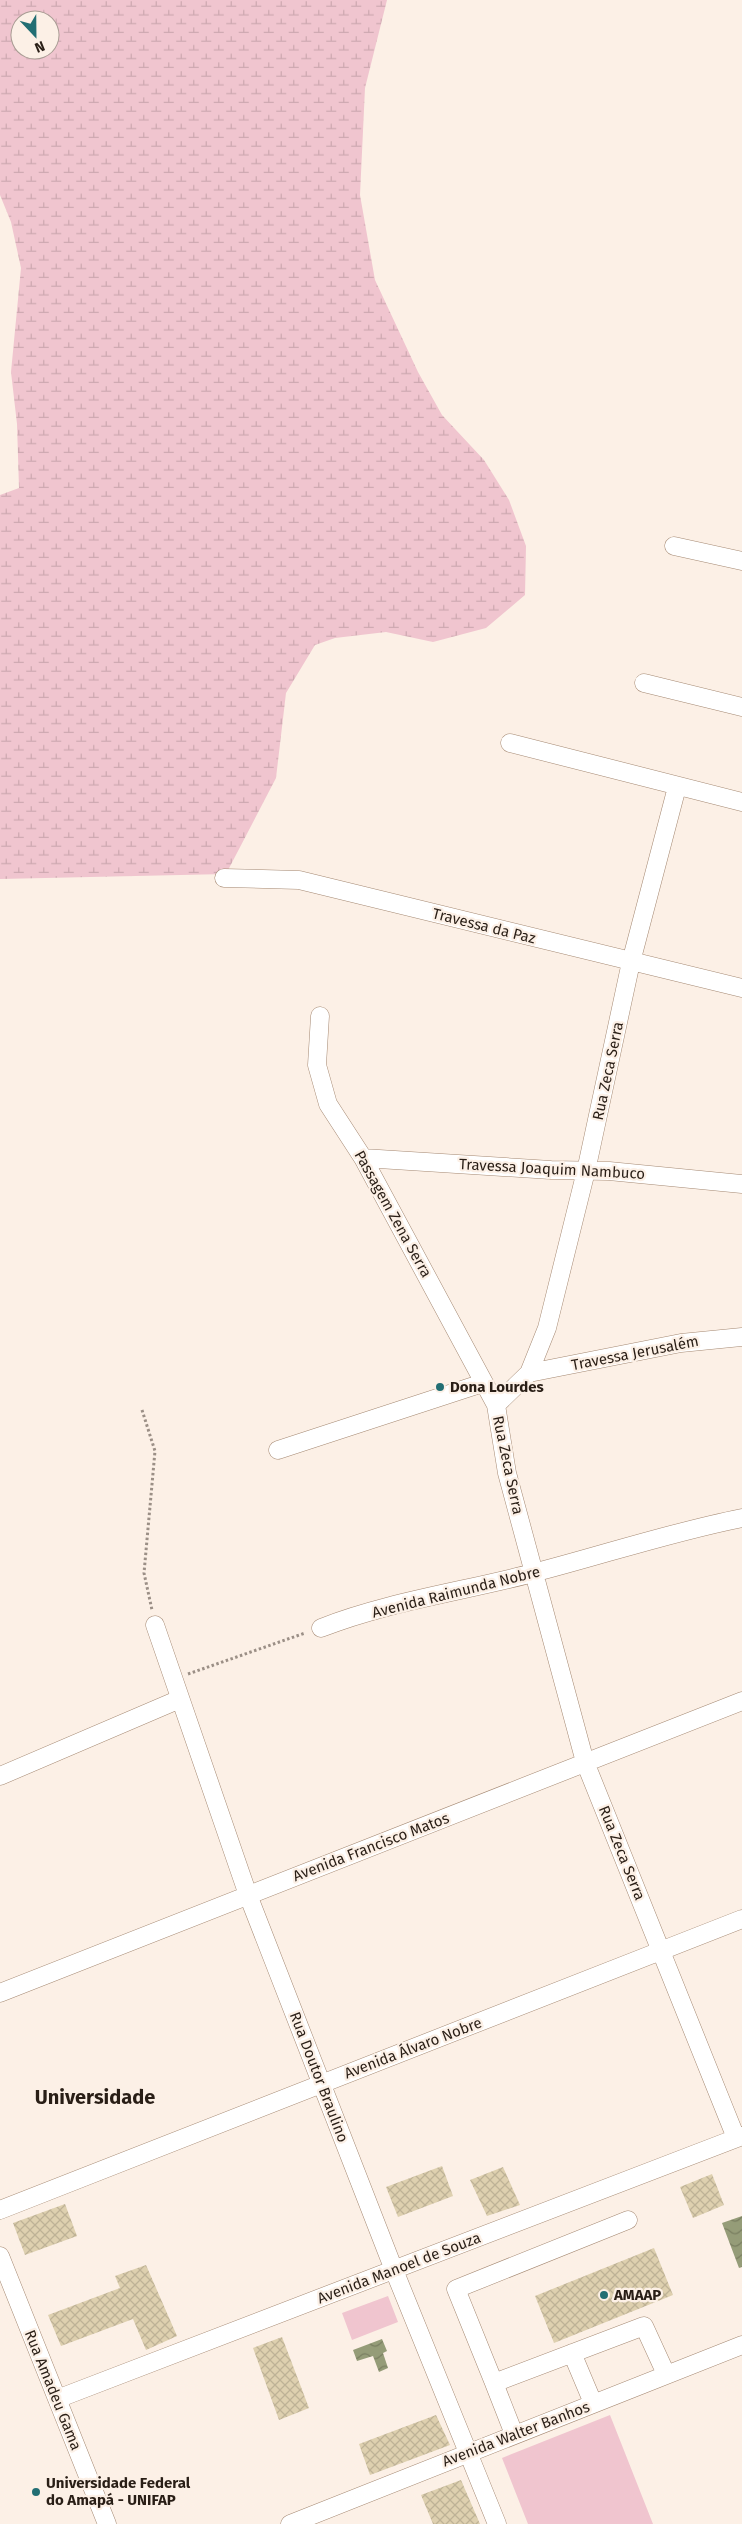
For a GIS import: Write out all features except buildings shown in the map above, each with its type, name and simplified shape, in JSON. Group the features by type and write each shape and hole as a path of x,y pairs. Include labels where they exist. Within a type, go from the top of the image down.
{"street":[{"path":"674,546 742,561"},
{"path":"644,683 742,707"},
{"path":"510,743 742,802"},
{"name":"Rua Zeca Serra","path":"677,787 632,962 586,1171 547,1328 529,1373 496,1405 507,1473 585,1762 739,2137"},
{"name":"Travessa da Paz","path":"224,878 299,880 742,988"},
{"name":"Passagem Zena Serra","path":"320,1016 317,1065 322,1090 328,1104 363,1158 496,1405"},
{"name":"Travessa Joaquim Nambuco","path":"363,1158 609,1171 742,1184"},
{"name":"Travessa Jerusalém","path":"529,1373 681,1343 742,1336"},
{"path":"278,1450 483,1383"},
{"name":"Avenida Raimunda Nobre","path":"321,1628 353,1616 533,1573 682,1531 742,1518"},
{"name":"Rua Doutor Braulino","path":"155,1625 248,1895 394,2270 497,2524"},
{"path":"0,1776 180,1699"},
{"name":"Avenida Francisco Matos","path":"0,1993 742,1701"},
{"name":"Avenida Álvaro Nobre","path":"0,2210 742,1919"},
{"name":"Avenida Manoel de Souza","path":"57,2399 739,2137"},
{"path":"514,2434 456,2290 628,2220"},
{"name":"Rua Amadeu Gama","path":"0,2256 107,2524"},
{"path":"494,2383 644,2326 666,2374"},
{"name":"Avenida Walter Banhos","path":"290,2524 467,2452 742,2345"},
{"path":"572,2353 594,2403"}],"path":[{"path":"142,1410 155,1451 144,1573 155,1625"},
{"path":"174,1680 321,1628"}],"green space":[{"path":"0,0 387,0 365,88 360,195 375,280 418,372 442,415 484,460 509,500 526,546 525,595 486,628 433,642 386,632 335,638 315,645 286,693 276,778 226,874 0,879 0,495 19,488 17,424 11,372 21,268 11,222 0,195"},
{"path":"388,2296 398,2322 352,2340 342,2313"},
{"path":"610,2415 653,2524 528,2524 502,2458"}],"water":[{"path":"742,2216 742,2267 739,2268 722,2223"},
{"path":"382,2339 387,2351 383,2353 388,2368 379,2372 373,2356 357,2361 353,2350"}],"place":[{"name":"Dona Lourdes","path":"440,1387"},
{"name":"AMAAP","path":"604,2295"},
{"name":"Universidade Federal do Amapá - UNIFAP","path":"36,2492"}],"district":[{"name":"Universidade","path":"95,2097"}]}
